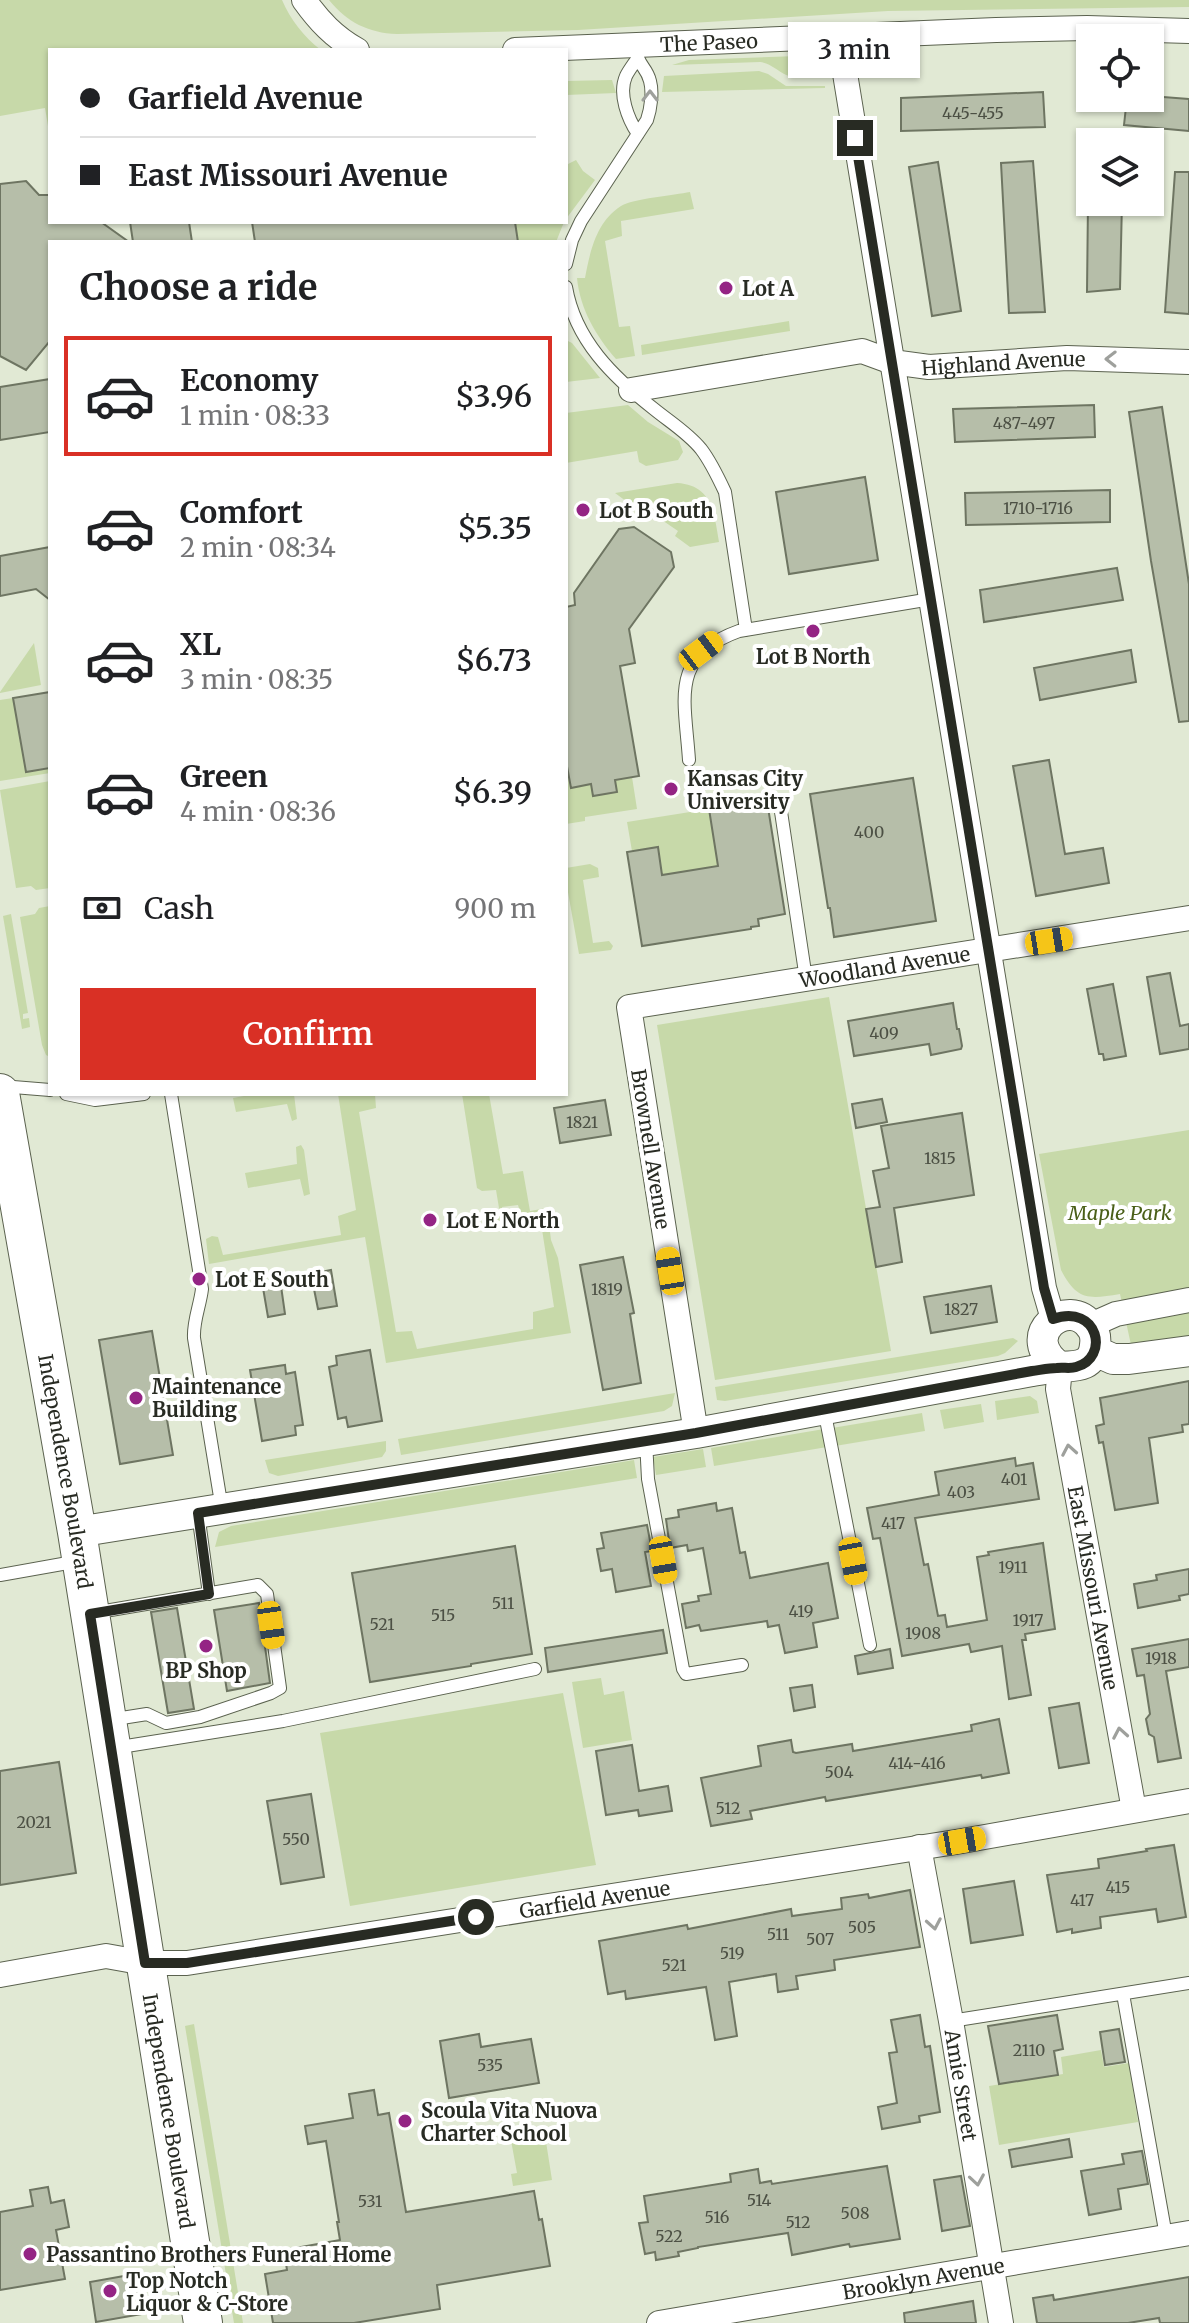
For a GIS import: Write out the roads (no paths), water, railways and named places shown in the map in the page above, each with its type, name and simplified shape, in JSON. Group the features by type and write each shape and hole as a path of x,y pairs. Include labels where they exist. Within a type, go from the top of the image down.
{"main road":[{"name":"Independence Boulevard","path":"0,1093 80,1546 203,2323"}],"street":[{"path":"304,0 321,23 353,48"},
{"name":"The Paseo","path":"568,51 637,52 839,37 1087,28 1189,31"},
{"name":"East Missouri Avenue","path":"839,37 1058,1389 1134,1810"},
{"name":"Highland Avenue","path":"631,390 862,351 892,362 929,367 1067,358 1189,362"},
{"name":"Woodland Avenue","path":"629,1007 1189,918"},
{"name":"Brownell Avenue","path":"629,1007 696,1433"},
{"path":"1052,1344 1074,1368 1087,1362 1093,1338 1116,1314 1189,1300"},
{"path":"80,1546 210,1511 696,1433 1003,1376 1052,1344 1067,1314 1080,1317 1093,1338 1113,1359 1189,1351"},
{"name":"Garfield Avenue","path":"0,1975 106,1956 145,1963 187,1963 1189,1801"},
{"name":"Amie Street","path":"919,1847 1001,2323"},
{"name":"Brooklyn Avenue","path":"659,2323 1177,2234"}],"lane":[{"path":"637,52 624,79 624,94 630,121 638,134"},
{"path":"568,256 581,221 647,120 651,108 650,80 637,52"},
{"path":"568,297 587,343 603,362 700,448 713,466 725,492 746,630"},
{"path":"689,760 684,695 686,677 701,651 718,639 746,630 931,599"},
{"path":"780,805 806,979"},
{"path":"0,1085 48,1090"},
{"path":"76,1096 95,1100 128,1096"},
{"path":"171,1096 202,1289 193,1328 210,1511 209,1594"},
{"path":"824,1409 870,1645"},
{"path":"646,1441 648,1479 683,1669 686,1674 742,1665"},
{"path":"0,1575 80,1546"},
{"path":"90,1614 258,1585 267,1594 280,1688 200,1717 166,1723 147,1714 109,1735"},
{"path":"109,1735 283,1721 535,1669"},
{"path":"951,2021 1189,1983"},
{"path":"1123,1994 1177,2234"}],"place":[{"name":"Lot A","path":"726,288"},
{"name":"Lot B South","path":"583,510"},
{"name":"Lot B North","path":"813,631"},
{"name":"Kansas City University","path":"671,789"},
{"name":"Lot E North","path":"430,1220"},
{"name":"Lot E South","path":"199,1279"},
{"name":"Maintenance Building","path":"136,1398"},
{"name":"BP Shop","path":"206,1646"},
{"name":"Scoula Vita Nuova Charter School","path":"405,2121"},
{"name":"Passantino Brothers Funeral Home","path":"30,2254"},
{"name":"Top Notch Liquor & C-Store","path":"110,2291"}],"park label":[{"name":"Maple Park","path":"1120,1212"}]}
